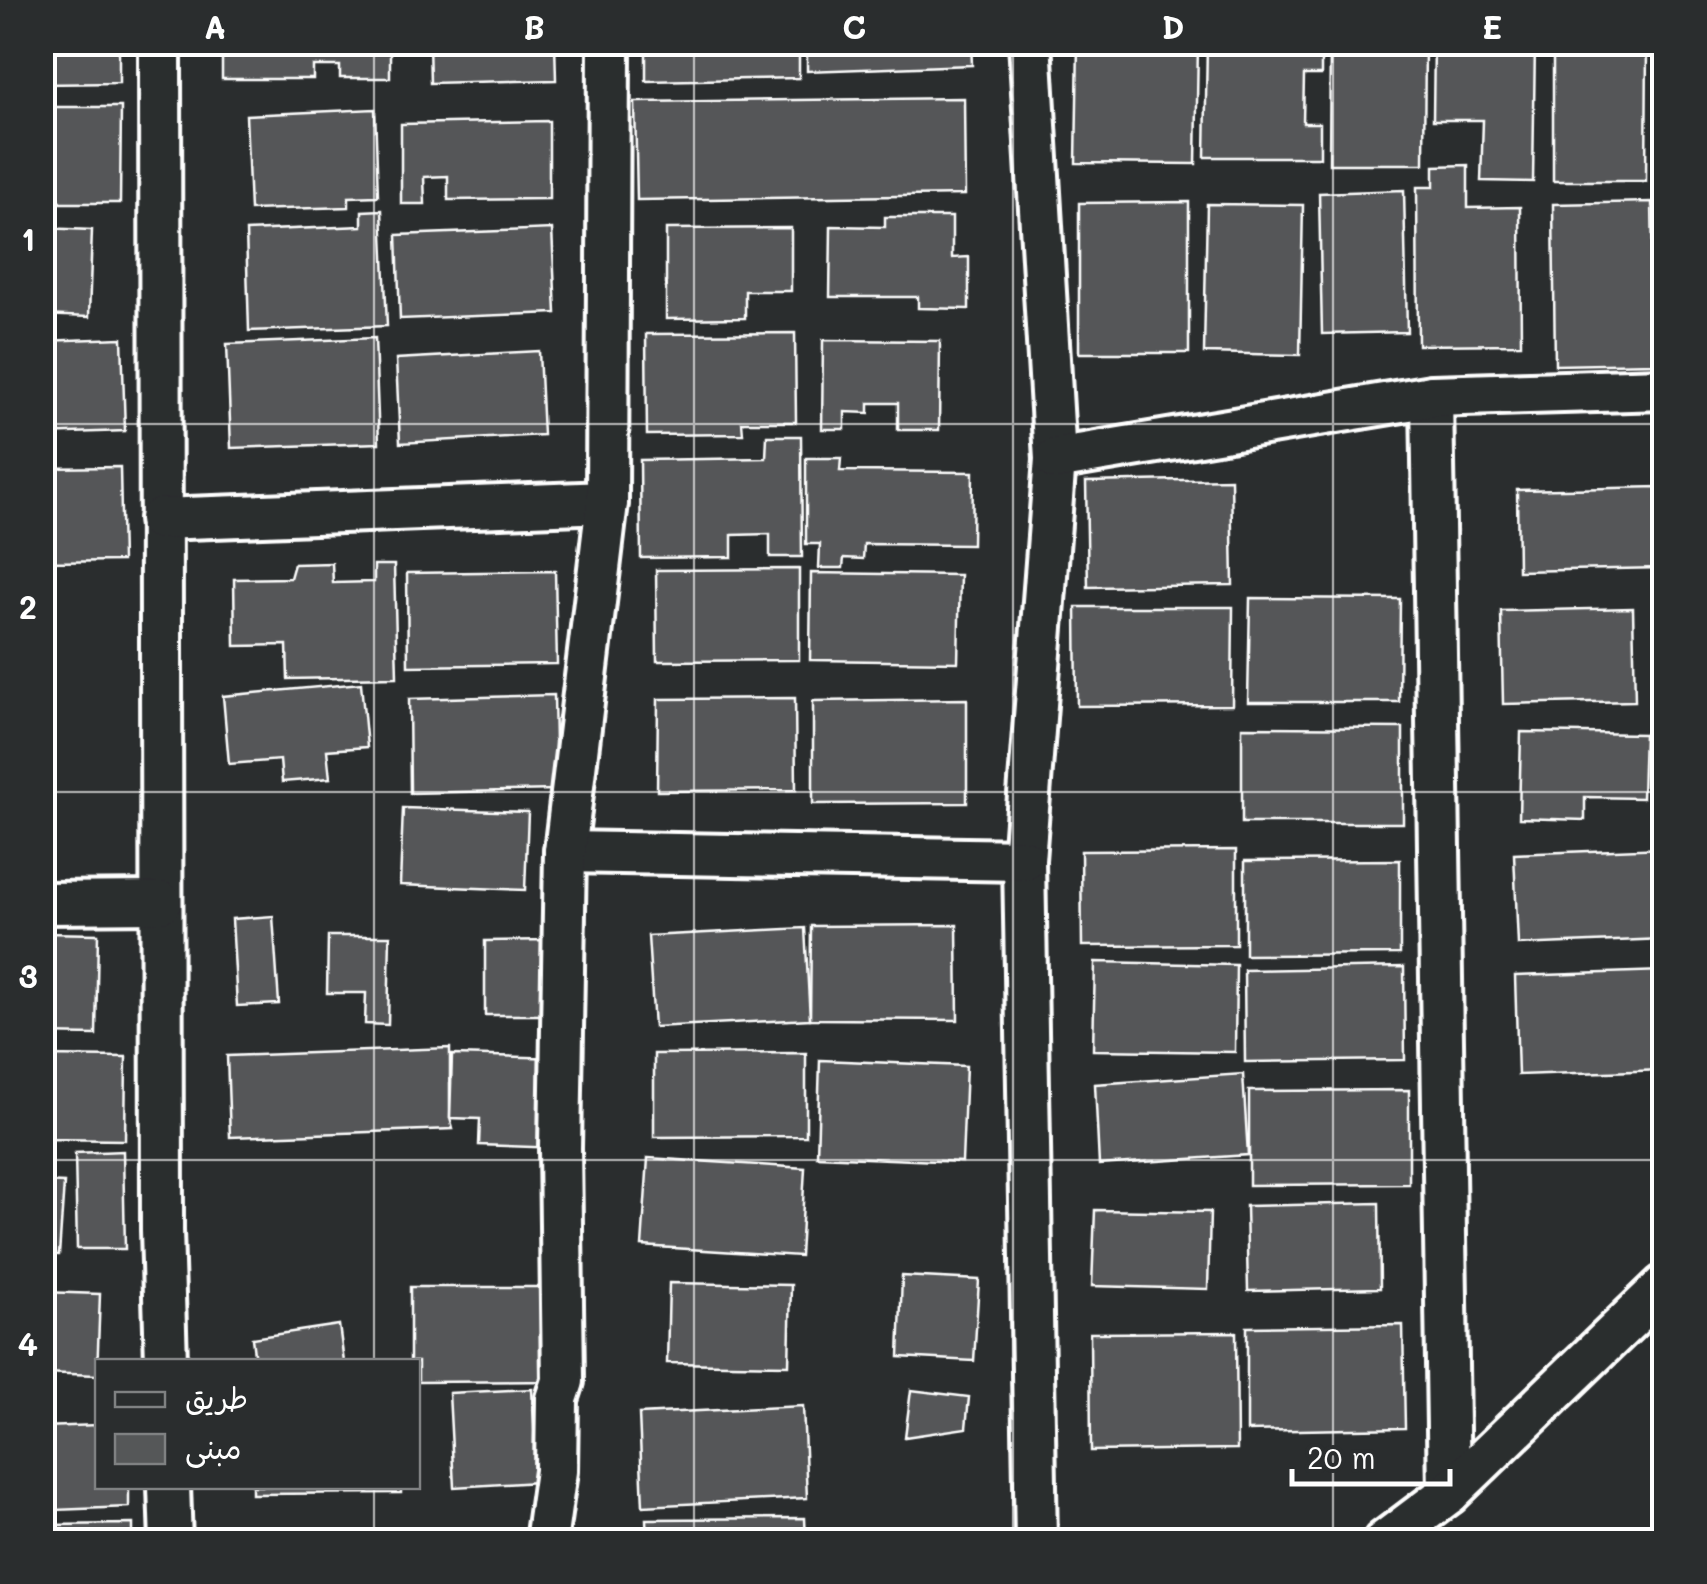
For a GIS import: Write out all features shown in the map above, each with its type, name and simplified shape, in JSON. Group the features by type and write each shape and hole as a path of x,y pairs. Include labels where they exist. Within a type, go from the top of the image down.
{"street":[{"path":"160,42 166,1359"},
{"path":"546,1542 556,1471 557,1399 562,1381 560,1148 565,852 607,502 609,42"},
{"path":"1030,42 1055,458 1024,860 1036,1542"},
{"path":"1055,458 1432,396 1664,389"},
{"path":"1432,396 1449,1493"},
{"path":"160,519 607,502"},
{"path":"565,852 1024,860"},
{"path":"42,903 161,902"},
{"path":"1384,1542 1449,1493 1664,1286"},
{"path":"169,1489 171,1542"}],"building":[{"path":"42,42 119,42 119,83 42,84"},
{"path":"222,42 390,42 390,78 340,78 340,66 313,66 313,79 222,79"},
{"path":"429,42 555,42 556,80 430,83"},
{"path":"646,42 799,42 799,78 646,81"},
{"path":"807,42 971,42 972,65 807,71"},
{"path":"1078,42 1198,42 1196,164 1076,163"},
{"path":"1207,42 1321,42 1321,75 1304,75 1303,123 1320,123 1320,157 1205,157"},
{"path":"1330,42 1425,42 1424,164 1329,164"},
{"path":"1434,42 1535,42 1533,182 1481,181 1483,120 1433,120"},
{"path":"1553,42 1647,42 1646,181 1553,181"},
{"path":"964,98 965,195 637,200 635,102"},
{"path":"42,107 121,107 120,203 60,203 48,166 42,166"},
{"path":"375,109 378,196 349,197 349,207 250,210 246,115"},
{"path":"549,121 549,199 448,200 448,176 424,177 425,204 401,204 401,124"},
{"path":"1468,165 1468,208 1520,207 1521,344 1418,345 1417,187 1434,187 1434,166"},
{"path":"1404,190 1407,332 1322,334 1319,193"},
{"path":"1189,202 1189,353 1079,353 1079,203"},
{"path":"1652,202 1655,363 1555,365 1553,204"},
{"path":"1207,204 1303,205 1300,355 1204,353"},
{"path":"382,210 387,326 249,331 246,231 362,226 362,211"},
{"path":"885,217 952,217 952,258 969,257 969,309 918,308 918,297 830,297 831,226 885,227"},
{"path":"42,228 92,230 89,317 42,315"},
{"path":"791,228 791,291 745,291 745,318 666,319 666,229"},
{"path":"552,229 556,313 400,319 397,235"},
{"path":"795,333 796,422 742,422 743,434 647,435 646,334"},
{"path":"122,338 125,431 42,434 42,341"},
{"path":"375,338 379,443 231,448 227,344"},
{"path":"823,340 940,341 939,430 898,430 898,403 869,403 869,413 845,412 845,429 822,429"},
{"path":"539,351 543,435 400,443 396,359"},
{"path":"767,436 801,436 802,557 770,557 770,534 732,535 732,557 641,558 640,460 766,458"},
{"path":"806,458 841,458 840,471 973,472 972,545 864,544 863,559 844,558 843,568 819,568 820,544 806,544"},
{"path":"120,467 122,561 42,562 42,468"},
{"path":"1231,479 1233,585 1088,587 1086,482"},
{"path":"1660,487 1662,568 1518,571 1517,490"},
{"path":"332,563 333,583 374,582 374,565 394,565 397,677 288,679 287,645 235,646 234,579 290,578 294,564"},
{"path":"799,569 799,660 657,661 656,570"},
{"path":"555,571 557,664 408,666 407,573"},
{"path":"811,573 960,575 958,662 810,660"},
{"path":"1250,598 1400,599 1399,702 1248,702"},
{"path":"1076,607 1233,607 1232,705 1077,706"},
{"path":"1633,608 1635,701 1503,704 1501,611"},
{"path":"361,683 367,747 327,750 330,778 282,782 280,760 229,764 223,696"},
{"path":"554,695 556,790 410,793 409,699"},
{"path":"795,698 796,790 657,791 658,699"},
{"path":"967,699 967,803 813,804 813,701"},
{"path":"1242,727 1403,728 1403,823 1242,823"},
{"path":"1521,732 1644,734 1642,798 1585,797 1585,820 1519,818"},
{"path":"403,808 528,812 525,890 400,885"},
{"path":"1664,848 1664,939 1518,945 1514,854"},
{"path":"1236,850 1236,945 1082,946 1081,851"},
{"path":"1400,860 1400,954 1245,955 1245,861"},
{"path":"273,916 279,1004 237,1006 232,919"},
{"path":"957,925 958,1020 810,1019 811,926"},
{"path":"805,928 810,1019 654,1027 648,936"},
{"path":"42,933 98,934 96,1035 42,1034"},
{"path":"328,936 390,936 388,1025 365,1024 366,993 327,993"},
{"path":"553,940 553,1015 485,1015 485,941"},
{"path":"1095,962 1236,965 1235,1052 1093,1050"},
{"path":"1404,967 1405,1060 1245,1062 1244,970"},
{"path":"1664,971 1664,1070 1518,1075 1515,976"},
{"path":"450,1048 453,1129 230,1137 227,1056"},
{"path":"806,1053 806,1136 654,1137 654,1054"},
{"path":"452,1055 564,1058 560,1148 479,1145 480,1119 450,1118"},
{"path":"42,1056 126,1057 125,1140 42,1139"},
{"path":"820,1060 966,1066 962,1162 817,1156"},
{"path":"1243,1074 1248,1155 1099,1165 1095,1084"},
{"path":"1409,1090 1409,1184 1249,1185 1249,1091"},
{"path":"123,1151 125,1249 77,1249 75,1153"},
{"path":"648,1158 805,1168 800,1256 642,1246"},
{"path":"42,1182 64,1183 59,1255 42,1254"},
{"path":"1379,1203 1380,1288 1248,1291 1246,1206"},
{"path":"1095,1210 1210,1212 1208,1289 1092,1286"},
{"path":"902,1276 979,1280 974,1361 899,1357"},
{"path":"669,1283 791,1285 789,1365 667,1363"},
{"path":"410,1287 563,1287 563,1381 420,1382 420,1359 410,1359"},
{"path":"42,1292 100,1294 95,1375 42,1373"},
{"path":"339,1325 344,1359 255,1359 252,1338"},
{"path":"1403,1325 1405,1428 1247,1431 1247,1327"},
{"path":"1236,1332 1237,1449 1091,1451 1090,1333"},
{"path":"532,1389 537,1482 454,1487 449,1393"},
{"path":"911,1390 969,1397 966,1428 905,1437"},
{"path":"803,1406 807,1498 643,1506 639,1414"},
{"path":"95,1425 95,1489 129,1489 129,1507 55,1510 54,1481 42,1482 42,1427"},
{"path":"252,1489 401,1489 401,1493 252,1494"},
{"path":"805,1518 806,1542 647,1542 646,1519"},
{"path":"133,1524 133,1542 46,1542 46,1525"},
{"path":"393,1535 393,1542 306,1542"}]}
